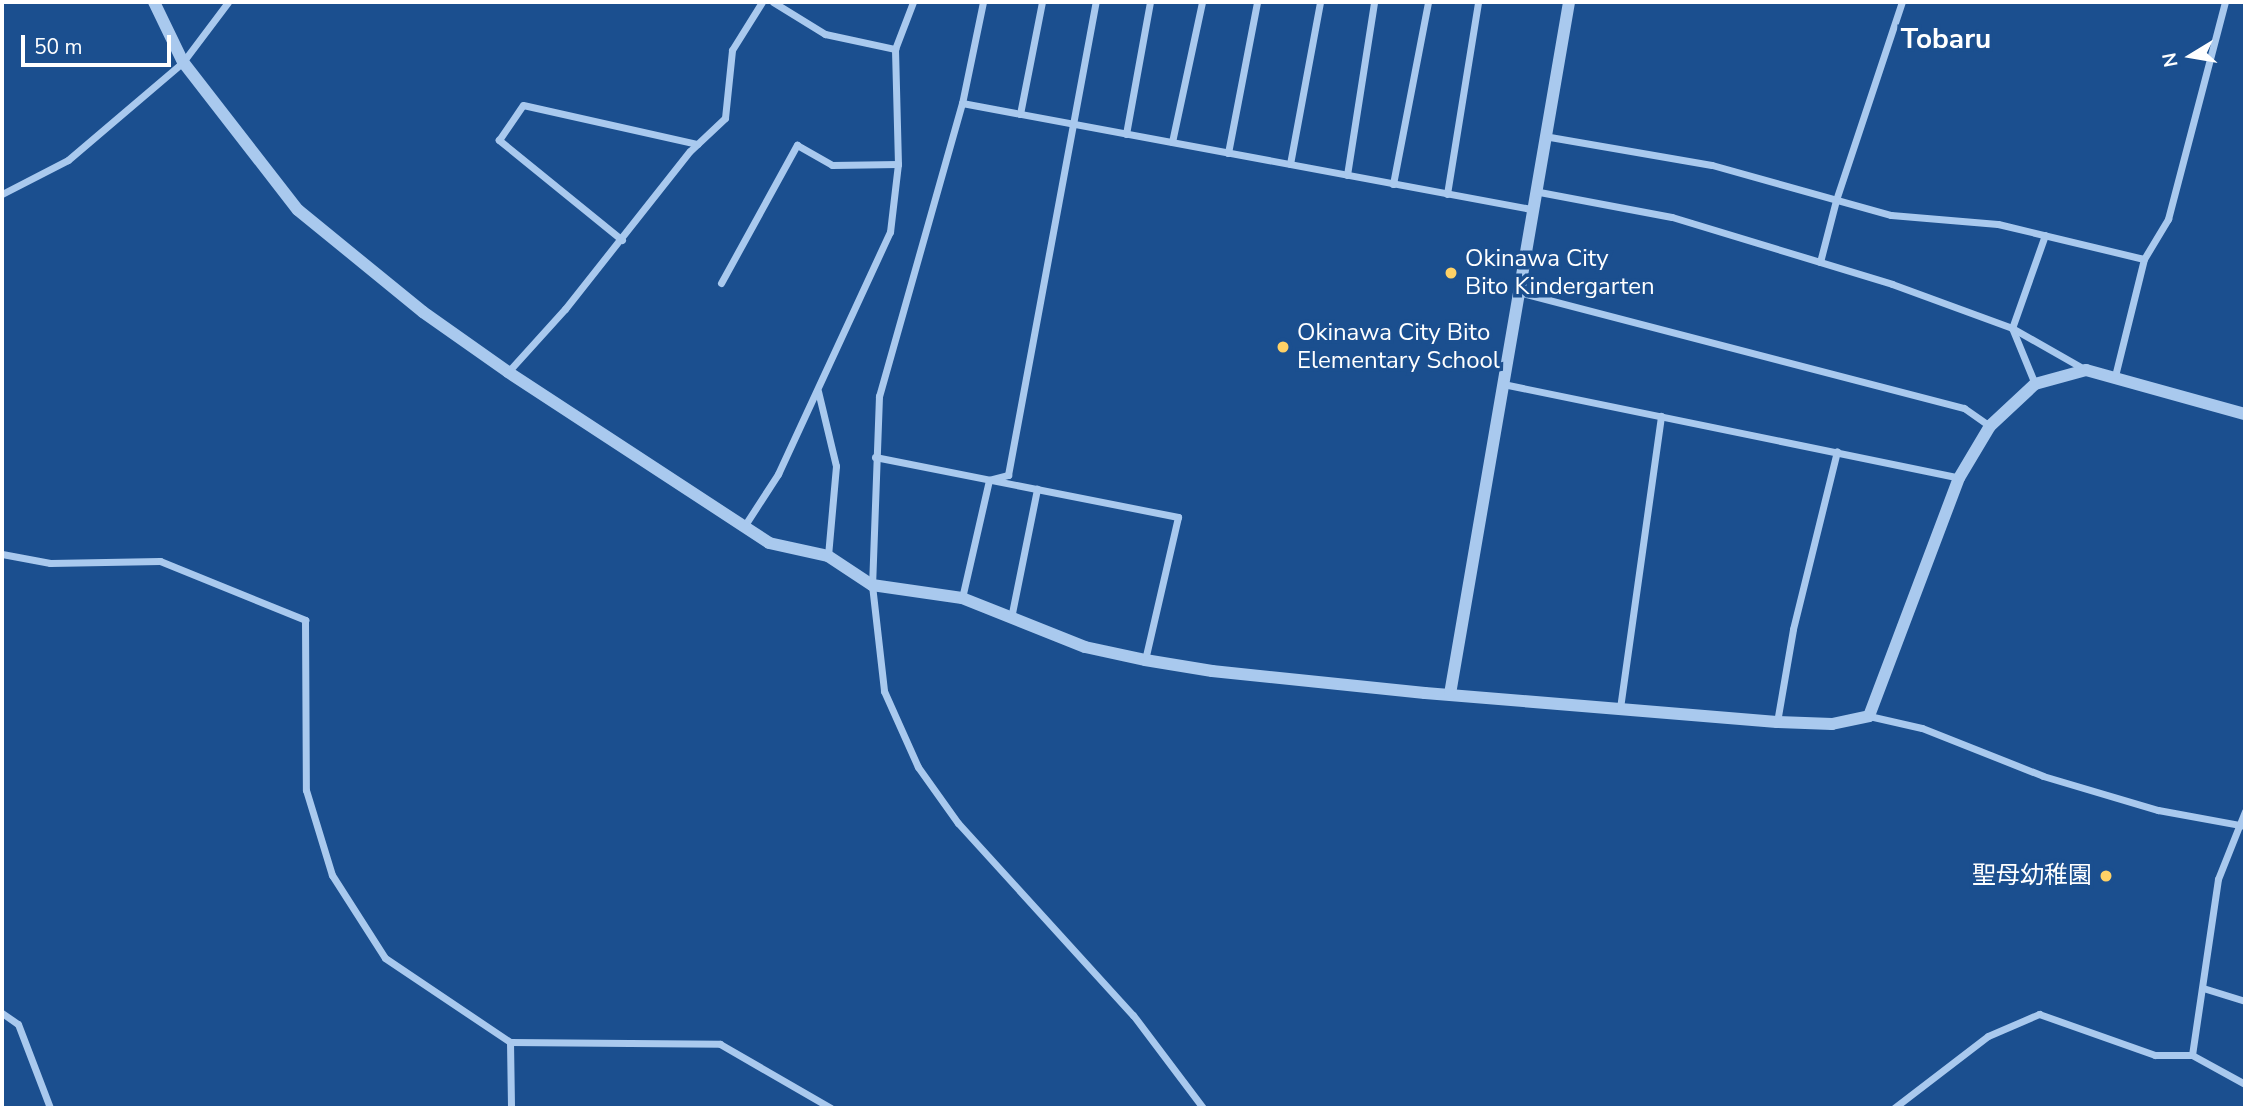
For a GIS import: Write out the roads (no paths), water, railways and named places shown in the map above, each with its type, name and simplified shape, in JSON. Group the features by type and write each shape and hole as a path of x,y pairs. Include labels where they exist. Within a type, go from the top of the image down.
{"street":[{"path":"154,2 183,62 298,210 423,312 508,372 769,543 828,556 872,585 962,598 1086,647 1212,671 1777,722 1832,724 1869,716 1922,728 2043,776 2145,806 2242,826"},
{"path":"2,194 68,160 183,62 228,2"},
{"path":"508,372 622,240 698,144 725,118 732,50 762,2"},
{"path":"773,2 825,34 895,49"},
{"path":"745,525 778,474 890,232 898,164 895,49 913,2"},
{"path":"983,2 962,103 879,396 872,585 884,691 918,766 958,823 1133,1015 1202,1108"},
{"path":"1020,114 1042,2"},
{"path":"989,480 1008,475 1096,2"},
{"path":"1126,134 1150,2"},
{"path":"1172,142 1202,2"},
{"path":"1228,153 1257,2"},
{"path":"1290,164 1320,2"},
{"path":"1347,175 1374,2"},
{"path":"1393,184 1428,2"},
{"path":"1447,194 1478,2"},
{"path":"1450,694 1534,191 1569,2"},
{"path":"1820,262 1836,200 1902,2"},
{"path":"2115,376 2144,259 2168,219 2225,2"},
{"path":"962,103 1531,209"},
{"path":"622,240 499,140 523,105 698,144"},
{"path":"1544,135 1712,165 1891,215 1956,217 2144,259"},
{"path":"721,283 797,145 832,165 898,164"},
{"path":"1534,191 1672,217 1820,262 2012,328 2086,370 2245,414"},
{"path":"2035,384 2012,328 2045,235"},
{"path":"1518,292 1964,408 1990,426"},
{"path":"1869,716 1959,478 1990,426 2035,384 2086,370"},
{"path":"1503,384 1959,478"},
{"path":"818,391 836,466 828,556"},
{"path":"1620,708 1661,416"},
{"path":"1777,722 1793,629 1837,451"},
{"path":"875,457 1178,517 1145,660"},
{"path":"962,598 989,480"},
{"path":"1011,619 1037,489"},
{"path":"2,554 50,563 160,561 305,620 306,790 332,875 385,958 510,1041 720,1044 831,1108"},
{"path":"2192,1055 2218,879 2242,826 2245,811"},
{"path":"2203,988 2245,1001"},
{"path":"2,1013 18,1024 50,1108"},
{"path":"1894,1108 1988,1036 2039,1013 2155,1055 2192,1055 2245,1084"},
{"path":"510,1041 511,1108"}],"place":[{"name":"Okinawa City Bito Kindergarten","path":"1451,273"},
{"name":"Okinawa City Bito Elementary School","path":"1283,347"},
{"name":"聖母幼稚園","path":"2106,876"}],"district":[{"name":"Tobaru","path":"1946,39"}]}
